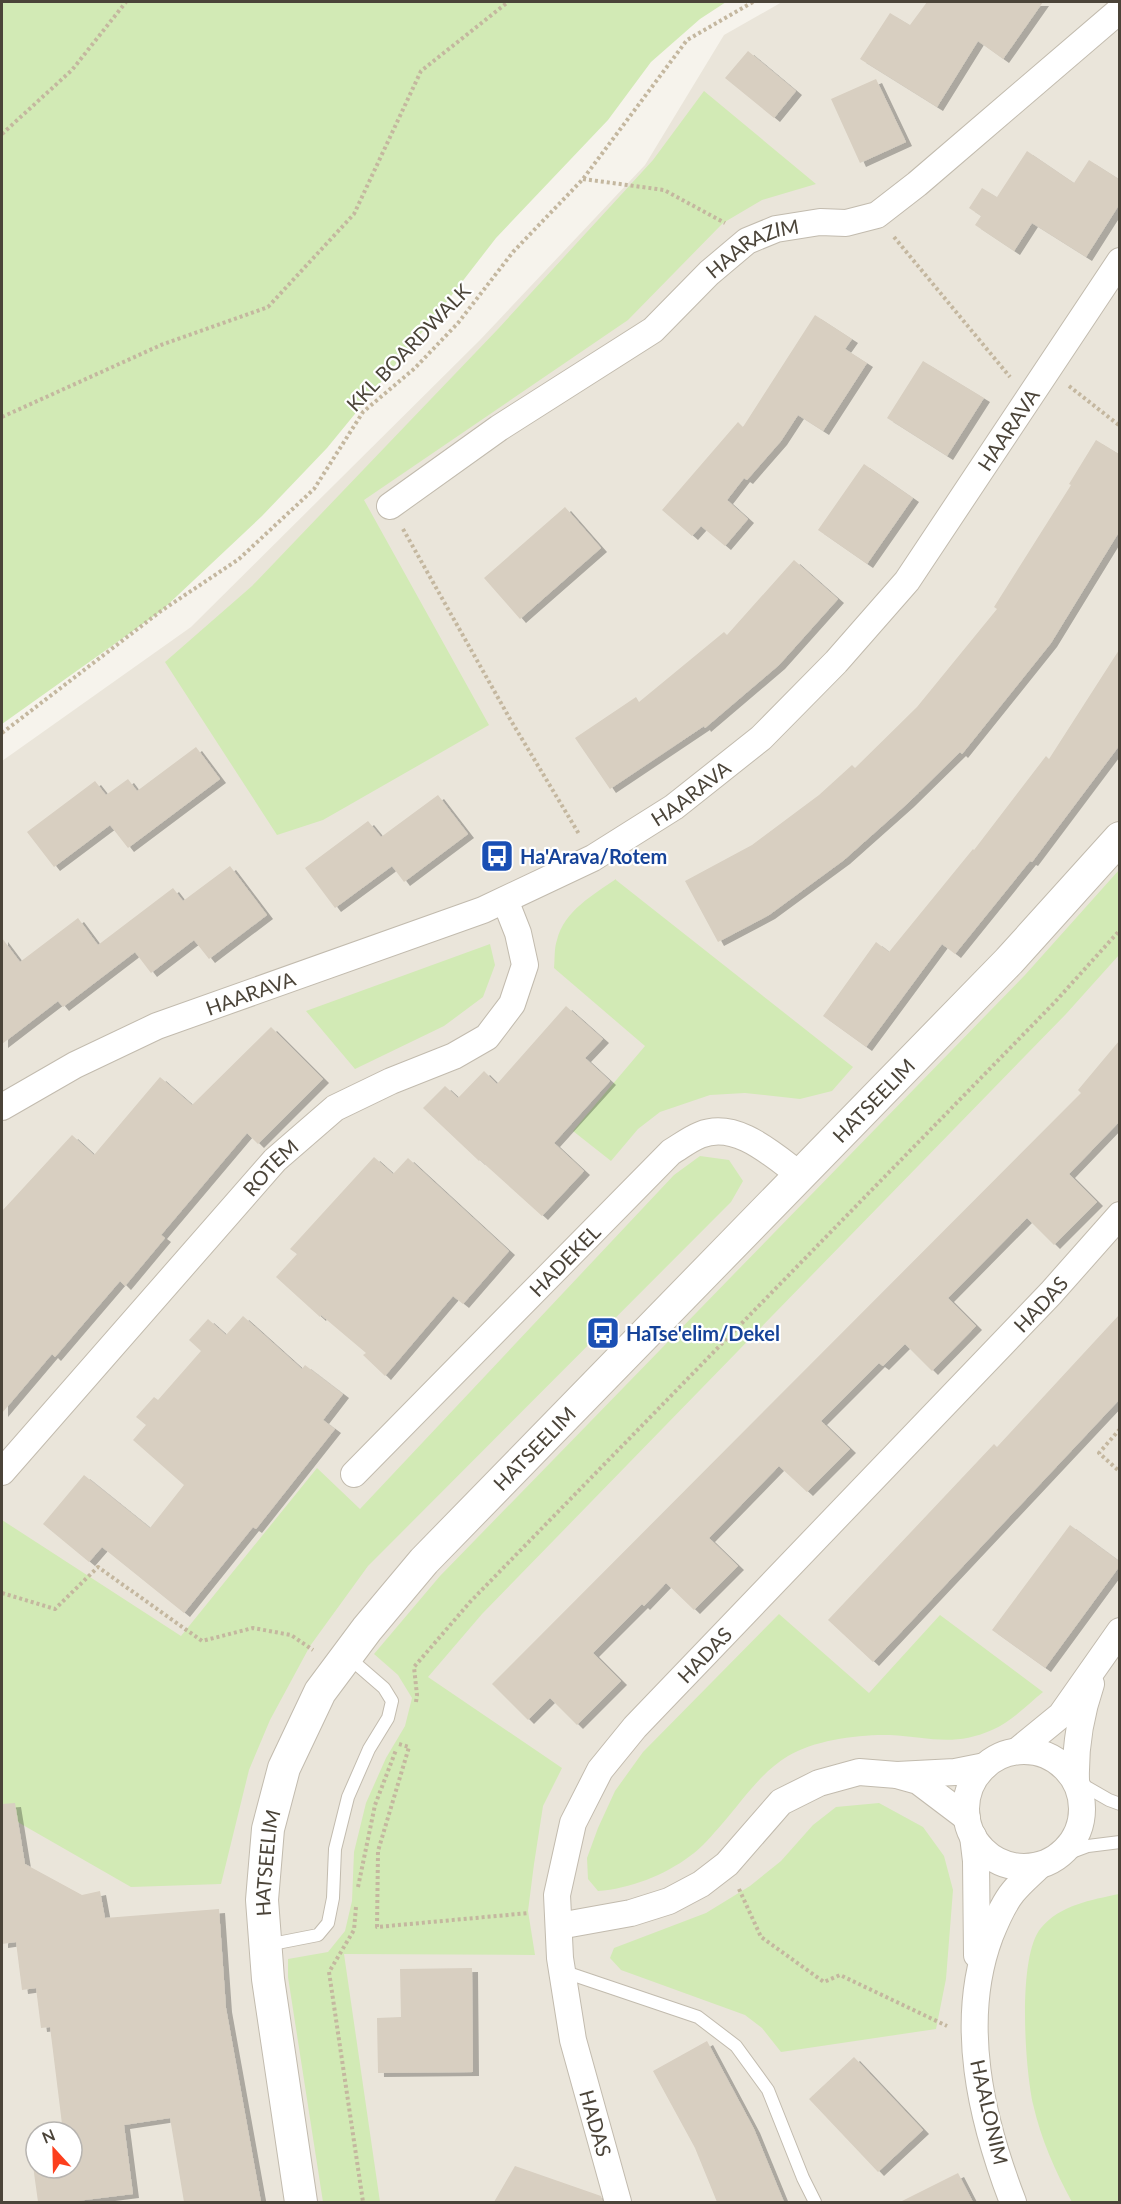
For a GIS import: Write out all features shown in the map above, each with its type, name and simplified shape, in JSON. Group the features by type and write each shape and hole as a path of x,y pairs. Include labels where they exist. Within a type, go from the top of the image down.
{"street":[{"name":"HAARAZIM","path":"390,506 499,428 653,330 709,273 747,241 776,229 820,222 846,223 877,215 917,184 1119,10"},
{"name":"HAARAVA","path":"2,1107 75,1065 157,1026 483,910 593,858 674,807 752,745 836,662 907,581 1119,261"},
{"name":"HATSEELIM","path":"301,2202 268,1979 262,1900 268,1829 284,1768 320,1692 424,1561 1009,961 1119,837"},
{"name":"ROTEM","path":"2,1472 275,1160 334,1108 391,1081 454,1056 487,1036 512,1004 525,964 518,933 505,900"},
{"name":"HADEKEL","path":"354,1474 671,1152 701,1134 728,1131 761,1146 800,1175"},
{"name":"HADAS","path":"618,2202 573,2040 562,1971 557,1895 573,1823 600,1770 635,1727 1051,1293 1119,1215"},
{"path":"1017,1751 1062,1715 1119,1631"},
{"path":"1076,1781 1075,1756 1079,1729 1084,1703 1098,1664"},
{"path":"897,1775 918,1781 970,1827 984,1852 1001,1863 1019,1867 1047,1862 1069,1847 1078,1832 1083,1815 1082,1797 1076,1781 1065,1767 1050,1757 1034,1752 1017,1751 1000,1756 985,1766 974,1780 967,1798 970,1827"},
{"path":"558,1918 631,1913 669,1901 701,1884 728,1864 782,1802 819,1783 859,1772 897,1775 955,1772 985,1766"},
{"name":"HAALONIM","path":"970,1827 976,1861 978,1985"},
{"name":"HAALONIM","path":"1013,2202 993,2140 981,2091 975,2039 976,1995 984,1953 996,1920 1012,1893 1047,1862"}],"lane":[{"path":"266,1946 318,1935 328,1923 333,1898 335,1849 348,1797 369,1749 388,1718 392,1701 384,1688 343,1662"},
{"path":"1076,1781 1119,1804"},
{"path":"1047,1862 1088,1846 1119,1842"},
{"path":"562,1971 698,2017 736,2046 768,2090 815,2202"}],"path":[{"path":"2,134 72,70 126,2"},
{"path":"2,417 161,345 268,307 354,214 421,71 508,2"},
{"name":"KKL BOARDWALK","path":"2,733 161,611 239,559 314,489 363,412 415,368 458,323 513,252 583,179 687,40 753,2"},
{"path":"583,179 664,190 723,223 776,229"},
{"path":"877,215 1027,398"},
{"path":"1047,369 1119,426"},
{"path":"390,506 510,719 593,858"},
{"path":"415,1704 417,1695 414,1667 470,1602 1054,1003 1119,930"},
{"path":"1119,1428 1099,1453 1119,1472"},
{"path":"2,1593 55,1609 98,1567 202,1641 253,1628 291,1635 343,1662"},
{"path":"358,1889 375,1805 403,1734"},
{"path":"399,1744 408,1747 378,1851 377,1927 558,1918"},
{"path":"728,1864 761,1937 825,1982 840,1976 975,2039"},
{"path":"357,1899 354,1930 329,1972 363,2202"}],"shaded area":[{"path":"782,2 1119,2 1119,2202 2,2202 2,761 191,627 480,340 645,165 724,35"}],"green space":[{"path":"2,2 726,2 700,19 651,62 608,120 496,238 327,448 262,516 161,611 2,724"},
{"path":"704,91 816,184 762,200 723,223 628,320 364,500 489,725 323,820 277,835 165,662 252,586 498,329 653,160"},
{"path":"1119,870 1119,955 1066,1014 482,1614 428,1677 562,1768 543,1806 534,1864 528,1911 535,1955 344,1954 380,2202 323,2202 288,1977 288,1959 328,1952 345,1931 352,1901 354,1852 366,1803 386,1758 405,1726 412,1698 398,1675 374,1654 440,1576 1025,975"},
{"path":"616,879 853,1067 832,1091 800,1099 745,1093 710,1095 660,1112 638,1129 611,1161 573,1131 645,1046 554,968 556,943 566,920 580,905"},
{"path":"490,944 495,965 483,997 444,1026 355,1069 306,1011"},
{"path":"700,1156 729,1160 743,1181 731,1202 368,1566 310,1646 270,1720 249,1770 221,1884 131,1887 2,1813 2,1520 181,1636 317,1468 360,1509 674,1175"},
{"path":"779,1614 869,1693 940,1615 1043,1692 1006,1723 978,1735 953,1740 890,1735 865,1736 838,1739 799,1750 778,1763 760,1779 711,1836 690,1856 646,1880 598,1891 588,1879 587,1858 615,1791 643,1752"},
{"path":"879,1803 923,1827 944,1856 953,1890 946,1979 936,2029 781,2052 762,2028 745,2015 621,1970 610,1958 614,1948 706,1913 750,1886 781,1861 813,1825 836,1807"},
{"path":"1119,1894 1119,2202 1072,2202 1040,2130 1030,2088 1025,2013 1028,1962 1033,1942 1041,1928 1057,1914 1077,1905"}],"building":[{"path":"927,2 1043,2 1003,59 978,41 937,107 860,59 890,13 910,25"},
{"path":"748,51 796,91 774,118 725,78"},
{"path":"876,79 906,142 860,163 831,99"},
{"path":"1027,151 1074,183 1089,160 1119,179 1119,205 1086,257 1032,223 1014,251 975,225 981,216 969,208 982,188 997,197"},
{"path":"815,315 852,339 845,349 867,363 823,431 798,415 781,441 747,480 744,478 727,500 748,519 725,546 701,526 692,536 662,510 738,422 743,427"},
{"path":"923,361 984,398 947,456 887,418"},
{"path":"1096,440 1119,454 1119,532 1051,643 962,754 960,752 908,803 844,860 769,915 718,942 685,881 752,845 819,795 852,765 855,768 917,707 997,609 994,607 1071,485 1069,484"},
{"path":"864,464 913,498 867,564 818,530"},
{"path":"565,507 601,548 520,619 484,578"},
{"path":"794,560 838,599 779,665 705,728 704,726 610,789 575,738 636,697 639,702 724,632 727,635"},
{"path":"1119,650 1119,746 1032,862 1030,861 955,954 942,944 866,1047 823,1016 876,942 889,952 974,850 1046,756 1049,759"},
{"path":"196,747 220,779 128,848 110,825 54,867 27,832 95,781 106,795 128,779 137,791"},
{"path":"438,795 468,834 404,882 392,866 335,908 305,868 368,821 381,837"},
{"path":"230,866 267,915 209,959 194,940 151,973 135,952 63,1007 58,1001 2,1044 2,938 20,962 78,918 98,945 173,888 183,901"},
{"path":"566,1006 603,1039 585,1058 610,1081 554,1143 584,1171 542,1216 423,1108 445,1086 458,1098 484,1071 497,1084"},
{"path":"271,1027 323,1079 258,1144 247,1133 161,1235 165,1238 125,1286 120,1281 55,1357 52,1354 2,1413 2,1211 72,1135 94,1155 160,1077 192,1105"},
{"path":"1119,1041 1119,1122 1069,1174 1097,1202 1054,1245 1027,1218 948,1298 976,1326 932,1371 905,1344 883,1366 879,1363 821,1421 850,1449 807,1492 779,1466 709,1538 738,1566 694,1610 666,1583 593,1653 621,1681 577,1725 550,1698 528,1720 492,1684 1081,1093 1078,1090"},
{"path":"374,1157 393,1174 408,1158 509,1251 463,1304 453,1296 385,1376 363,1355 366,1353 321,1315 320,1317 276,1277 297,1254 290,1249"},
{"path":"1119,1315 1119,1400 873,1662 828,1620 994,1444 997,1447"},
{"path":"243,1316 302,1369 305,1365 343,1394 323,1420 335,1429 256,1529 253,1527 184,1613 102,1547 89,1562 43,1524 84,1475 150,1528 184,1485 133,1440 146,1425 136,1417 154,1397 158,1400 201,1351 189,1340 208,1319 226,1335"},
{"path":"1070,1525 1119,1561 1119,1567 1045,1668 992,1630"},
{"path":"15,1803 25,1864 82,1895 100,1891 105,1918 219,1909 226,2008 261,2202 184,2202 170,2118 124,2125 133,2194 69,2202 38,2202 35,2180 84,2180 84,2120 62,2120 50,2027 41,2028 36,1988 22,1990 16,1942 2,1944 2,1804"},
{"path":"472,1968 473,2072 378,2073 377,2018 401,2017 400,1969"},
{"path":"707,2041 754,2129 784,2202 717,2202 695,2148 653,2071"},
{"path":"854,2057 923,2130 878,2172 809,2099"},
{"path":"515,2166 601,2196 603,2202 494,2202"},
{"path":"958,2173 973,2202 900,2202"}],"place":[{"name":"Ha'Arava/Rotem","path":"497,856"},
{"name":"HaTse'elim/Dekel","path":"603,1333"}]}
